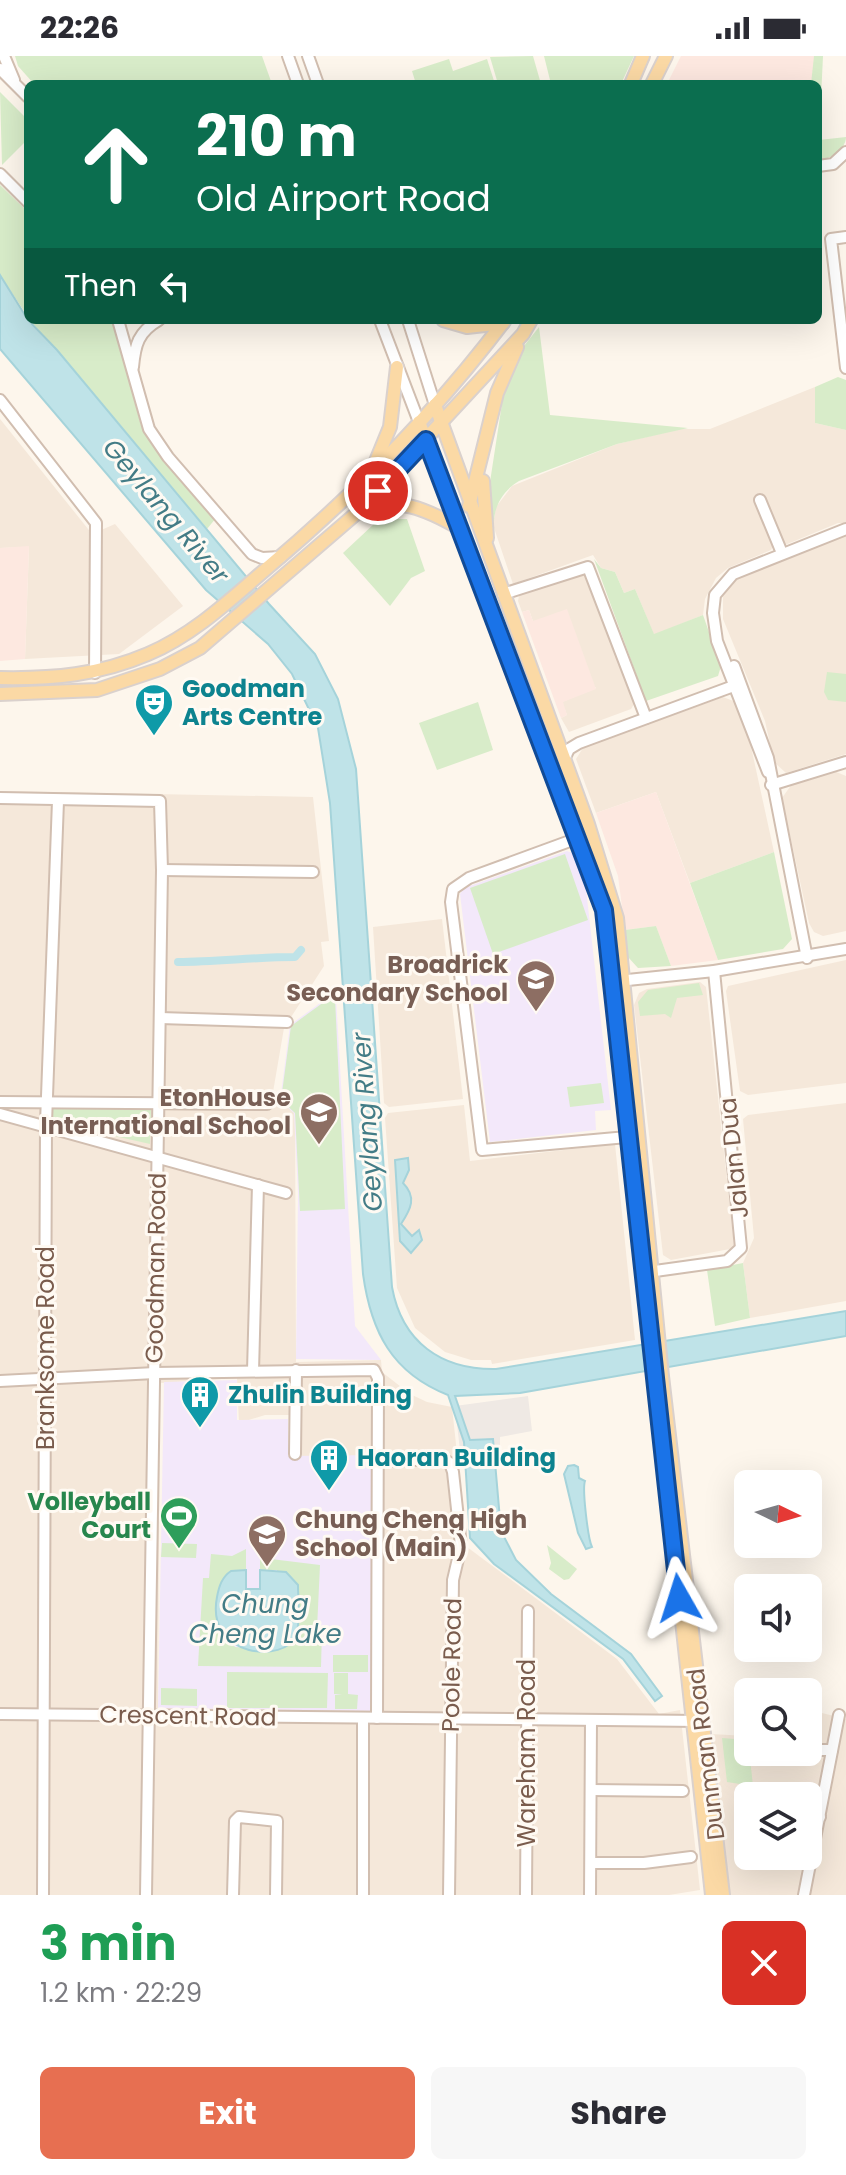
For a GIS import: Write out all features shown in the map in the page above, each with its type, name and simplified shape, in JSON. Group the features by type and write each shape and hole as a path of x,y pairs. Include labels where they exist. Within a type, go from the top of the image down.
{"main road":[{"path":"633,80 643,56"},
{"path":"654,80 666,56"},
{"path":"457,324 467,327 486,324"},
{"path":"0,678 68,677 95,673 151,653 214,612 365,483 502,324"},
{"path":"469,506 485,452 497,393 529,324"},
{"path":"0,694 67,694 132,681 200,648 358,512 523,334"},
{"path":"365,483 387,440 397,367"},
{"path":"435,405 469,506 587,823 617,918 616,981 627,1137 646,1273"},
{"path":"419,422 604,910 616,981 646,1273"},
{"path":"485,452 482,492 489,557"},
{"path":"358,512 388,504 413,506 459,528"},
{"name":"Dunman Road","path":"646,1273 697,1722 712,1895"},
{"name":"Dunman Road","path":"697,1722 723,1895"}],"street":[{"path":"4,56 16,86"},
{"path":"288,56 297,80"},
{"path":"308,56 317,80"},
{"path":"0,69 24,93"},
{"path":"822,165 833,164 846,152"},
{"path":"0,174 24,198"},
{"path":"846,237 831,239 842,302 846,368"},
{"path":"119,324 132,379 149,429 168,457 252,554 262,558 281,557"},
{"path":"132,379 138,339 142,331 153,324"},
{"path":"382,324 419,422"},
{"path":"409,324 435,405"},
{"path":"0,400 96,523 95,673"},
{"path":"760,500 782,553"},
{"path":"806,955 768,772 737,682 717,641 719,636 713,604 721,585 733,574 846,529"},
{"path":"503,594 588,567 645,715"},
{"path":"557,741 578,738 737,682"},
{"path":"564,759 569,749 579,743 645,715"},
{"path":"771,785 846,762"},
{"name":"Goodman Road","path":"0,798 160,801 162,870 146,1895"},
{"name":"Branksome Road","path":"43,1895 46,1127 58,801"},
{"path":"587,823 578,838 469,878 453,889 451,902 482,1150 627,1137"},
{"path":"162,870 313,872"},
{"path":"616,981 782,961 846,942"},
{"path":"806,955 846,949"},
{"name":"Jalan Dua","path":"646,1273 727,1261 741,1248 714,971"},
{"path":"160,1018 287,1022"},
{"path":"0,1102 267,1104"},
{"path":"0,1114 158,1155 286,1193"},
{"path":"253,1371 258,1185"},
{"path":"295,1454 296,1370"},
{"path":"0,1381 155,1373 374,1370 378,1378 377,1718"},
{"name":"Poole Road","path":"377,1461 443,1459 451,1467 461,1546 453,1580 449,1895"},
{"name":"Wareham Road","path":"526,1895 528,1611"},
{"name":"Crescent Road","path":"0,1714 697,1722"},
{"path":"822,1806 839,1715"},
{"path":"363,1718 363,1895"},
{"path":"590,1895 591,1721"},
{"path":"822,1750 832,1750"},
{"path":"591,1790 683,1791"},
{"path":"233,1895 235,1821 239,1817 277,1821 276,1895"},
{"path":"591,1863 644,1863 691,1857"},
{"path":"804,1895 809,1870"}],"shaded area":[{"path":"681,56 815,56 812,80 669,80"},
{"path":"815,387 815,423 846,430 846,523 838,523 785,545 762,493 754,496 773,546 771,550 728,568 716,578 705,599 703,615 654,635 635,589 624,593 615,572 601,568 593,555 513,584 493,525 496,507 512,486 617,444 680,429 710,429"},
{"path":"0,419 92,534 115,524 183,606 119,654 25,659 29,547 0,548"},
{"path":"840,535 846,536 846,754 786,773 774,762 765,721 723,619 723,592 740,577"},
{"path":"29,546 25,659 0,661 0,548"},
{"path":"581,574 586,576 634,704 631,709 569,732 561,718 567,715 562,702 596,688 533,621 529,610 522,612 518,601 519,596"},
{"path":"567,609 596,689 563,702 567,715 561,718 522,612 529,610 533,621"},
{"path":"723,697 736,702 748,733 774,852 690,883 656,792 596,813 576,759 583,748"},
{"path":"834,771 846,776 846,931 823,936 814,932 809,923 782,798 792,784"},
{"path":"0,791 313,797 329,941 321,942 324,966 284,1028 273,1092 295,1105 296,1362 381,1360 382,1372 410,1394 427,1402 452,1407 467,1547 617,1659 659,1714 680,1710 700,1890 669,1895 597,1895 598,1728 588,1727 585,1895 0,1895","holes":["237,1378 239,1423 265,1415 290,1415 289,1466 158,1708 160,1383"]},
{"path":"656,792 718,960 671,966 656,926 625,930 618,876 596,813"},
{"name":"Broadrick Secondary School","path":"567,851 575,854 586,889 611,1110 595,1111 596,1130 490,1142 460,894 464,888"},
{"path":"442,919 463,1099 389,1107 384,1103 373,927"},
{"path":"846,960 846,1083 748,1095 740,1091 726,991 728,986"},
{"path":"700,982 706,987 734,1245 730,1249 671,1260 663,1255 634,1005 639,993 647,989"},
{"name":"EtonHouse International School","path":"336,997 355,1326 381,1360 296,1359 298,1193 294,1113 280,1101 290,1025 327,998"},
{"path":"846,1103 846,1301 750,1318 743,1263 754,1238 743,1119 748,1115"},
{"path":"464,1105 470,1161 615,1144 635,1340 492,1364 491,1360 471,1360 445,1352 415,1328 397,1288 385,1118 388,1113"},
{"name":"Chung Cheng High School (Main)","path":"237,1380 237,1420 288,1419 288,1456 374,1455 373,1711 158,1708 164,1382"},
{"path":"528,1396 532,1431 500,1437 500,1447 460,1451 455,1406"},
{"path":"822,1713 846,1719 846,1895 727,1895 710,1734 734,1735 734,1766 822,1766"}],"green space":[{"path":"15,56 262,56 271,80 30,80 18,66"},
{"path":"533,56 540,80 497,80 490,57"},
{"path":"544,56 634,56 623,80 550,80"},
{"path":"814,56 823,56 822,80 811,80"},
{"path":"449,59 453,71 487,59 494,80 415,80 412,71"},
{"path":"0,92 24,116 24,143 2,165"},
{"path":"846,137 843,146 822,159 822,140"},
{"path":"0,185 24,208 24,311 0,275"},
{"path":"33,324 113,324 141,425 152,445 216,518 207,529"},
{"path":"539,327 550,415 688,428 617,444 519,481 501,498 495,512 495,537 488,495 503,397 520,351"},
{"path":"838,377 846,380 846,430 815,423 815,387"},
{"path":"407,519 425,571 411,578 390,606 343,553 375,523"},
{"path":"594,559 601,568 615,572 624,593 635,589 654,634 703,615 721,666 718,676 646,701"},
{"path":"827,672 846,674 846,702 828,700 824,692"},
{"path":"478,702 493,750 437,770 419,723"},
{"path":"774,852 792,939 783,949 718,960 690,883"},
{"path":"565,854 588,920 493,954 470,888"},
{"path":"656,926 671,966 638,968 628,957 625,930"},
{"path":"699,983 703,995 677,998 671,1018 665,1014 640,1016 638,1002 648,990"},
{"path":"335,998 345,1209 300,1211 295,1113 281,1100 291,1026 328,999"},
{"path":"601,1083 604,1103 570,1107 567,1087"},
{"path":"53,1107 151,1110 150,1144 53,1122"},
{"path":"743,1263 750,1318 715,1326 707,1270"},
{"name":"Volleyball Court","path":"162,1543 197,1544 196,1558 161,1557"},
{"path":"547,1545 577,1569 569,1579 564,1580 549,1569 551,1563"},
{"path":"246,1549 246,1570 231,1571 223,1581 217,1600 220,1618 235,1647 277,1650 277,1570 260,1570 260,1550 271,1550 271,1559 320,1565 317,1629 322,1630 321,1667 198,1666 203,1578 209,1578 211,1554 232,1556"},
{"path":"333,1655 368,1655 368,1672 333,1672"},
{"path":"227,1672 328,1673 327,1708 227,1708"},
{"path":"334,1673 348,1673 348,1694 358,1695 357,1709 335,1709 335,1695 342,1694 334,1694"},
{"path":"161,1688 197,1689 197,1706 161,1705"},
{"path":"722,1738 734,1739 734,1766 751,1766 753,1782 727,1782"}],"water":[{"name":"Geylang River","path":"0,275 24,314 24,324 32,324 57,350 269,604 315,654 338,699 356,769 392,1287 397,1306 415,1337 442,1358 476,1368 496,1369 846,1311 846,1336 520,1393 455,1396 470,1440 493,1439 501,1531 516,1560 551,1594 631,1654 662,1696 655,1701 623,1659 494,1564 470,1538 464,1442 448,1395 412,1375 399,1362 379,1332 372,1314 363,1274 330,803 318,728 292,674 268,644 206,590 0,349"},
{"path":"408,1158 409,1170 403,1183 410,1193 411,1203 401,1224 412,1236 419,1230 422,1240 411,1253 400,1241 395,1160"},
{"path":"568,1466 578,1467 579,1478 585,1481 586,1514 592,1547 586,1549 578,1533 564,1474"},
{"name":"Chung Cheng Lake","path":"246,1570 246,1589 260,1589 260,1570 286,1572 298,1585 298,1629 289,1644 278,1650 248,1650 223,1633 217,1617 220,1586 231,1571"}],"waterway":[{"path":"178,962 295,957 301,950"}],"place":[{"name":"Goodman Arts Centre","path":"154,737"},
{"name":"Broadrick Secondary School","path":"536,1013"},
{"name":"EtonHouse International School","path":"319,1146"},
{"name":"Zhulin Building","path":"200,1429"},
{"name":"Haoran Building","path":"329,1492"},
{"name":"Volleyball Court","path":"179,1550"},
{"name":"Chung Cheng High School (Main)","path":"267,1568"}],"route":[{"path":"378,491 426,440 604,910 679,1598"}]}
